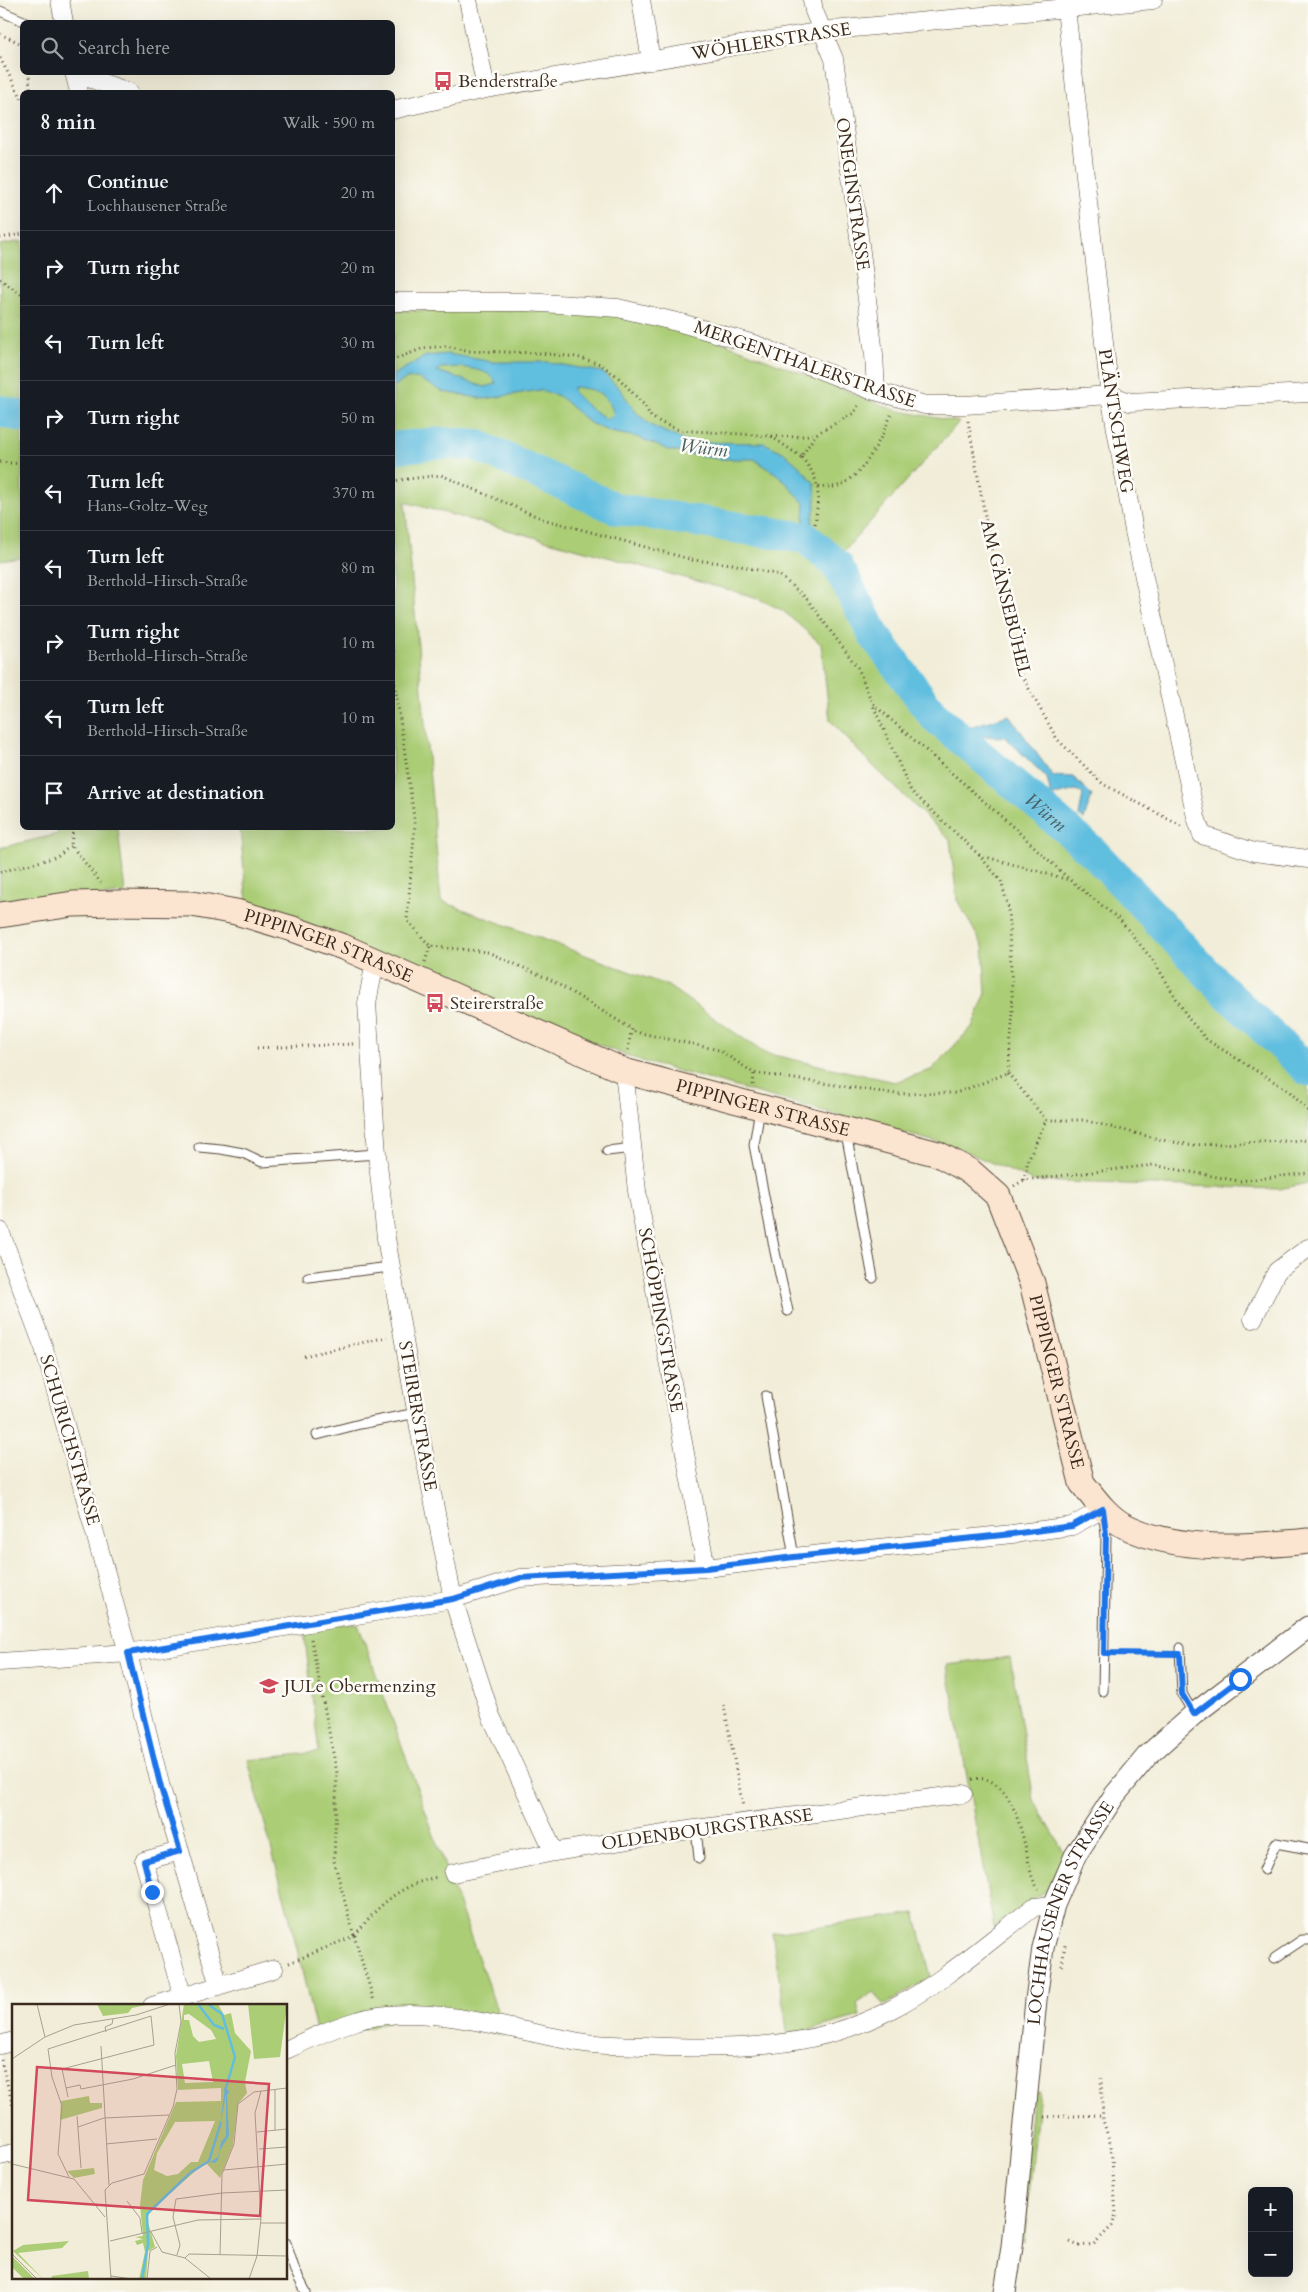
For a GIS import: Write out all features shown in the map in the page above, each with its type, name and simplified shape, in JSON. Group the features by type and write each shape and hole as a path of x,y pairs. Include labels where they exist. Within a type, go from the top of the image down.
{"main road":[{"name":"PIPPINGER STRASSE","path":"0,915 73,904 118,903 192,904 236,912 293,928 624,1071 938,1154 971,1172 998,1196 1032,1282 1082,1483 1103,1509 1125,1526 1162,1538 1194,1544 1236,1545 1308,1541"}],"street":[{"path":"60,0 64,20"},
{"path":"468,0 486,89"},
{"path":"641,0 651,61"},
{"name":"ONEGINSTRASSE","path":"812,0 814,11 834,59 856,208 874,354 872,390"},
{"name":"WÖHLERSTRASSE","path":"395,109 486,89 822,31 1065,3 1153,0"},
{"name":"PLÄNTSCHWEG","path":"1065,3 1110,395 1134,531 1196,817 1202,836 1254,852 1308,859"},
{"path":"75,75 78,90"},
{"path":"80,75 123,90"},
{"name":"MERGENTHALERSTRASSE","path":"395,302 526,302 618,308 681,322 757,345 872,390 925,405 965,405 1110,395 1130,402 1308,393"},
{"name":"STEIRERSTRASSE","path":"375,962 367,1003 377,1154 390,1267 416,1414 453,1599 490,1716 554,1852"},
{"name":"SCHÖPPINGSTRASSE","path":"624,1071 638,1191 706,1568"},
{"name":"SCHURICHSTRASSE","path":"0,1231 44,1348 128,1653 161,1788 219,1986"},
{"path":"1253,1319 1277,1271 1308,1248"},
{"path":"0,1662 128,1653 308,1624 453,1599 520,1578 706,1568 1072,1526 1103,1509"},
{"name":"LOCHHAUSENER STRASSE","path":"1005,2292 1012,2247 1036,2000 1043,1948 1054,1905 1075,1856 1114,1796 1147,1756 1194,1714 1308,1627"},
{"name":"OLDENBOURGSTRASSE","path":"454,1873 554,1852 696,1828 963,1794"},
{"path":"180,1851 144,1861 182,1998"},
{"path":"288,2049 314,2036 358,2020 400,2014 450,2016 587,2043 688,2048 770,2046 834,2033 888,2011 935,1982 1034,1907 1054,1905"},
{"path":"160,2004 274,1969"}],"lane":[{"path":"0,11 21,20"},
{"path":"760,1108 754,1145 788,1311"},
{"path":"845,1130 873,1278"},
{"path":"199,1148 221,1148 243,1153 262,1162 377,1154"},
{"path":"607,1151 633,1148"},
{"path":"308,1277 390,1267"},
{"path":"766,1396 794,1557"},
{"path":"318,1435 360,1424 416,1414"},
{"path":"1102,1691 1106,1534 1103,1509"},
{"path":"1180,1651 1182,1694 1194,1714"},
{"path":"696,1828 699,1858"},
{"path":"1264,1870 1276,1843 1308,1849"},
{"path":"1275,1958 1302,1940 1308,1940"},
{"path":"288,2249 295,2271 306,2292"}],"path":[{"path":"0,34 20,43"},
{"path":"0,58 20,95"},
{"path":"30,75 31,90"},
{"path":"0,238 20,234"},
{"path":"0,279 20,294"},
{"path":"395,359 424,348 446,346 470,351 539,352 577,357 600,364 617,376 645,406 651,417 679,430 796,437 816,434 854,413 872,390"},
{"path":"818,487 835,486 848,481 862,468 882,436 898,398"},
{"name":"AM GÄNSEBÜHEL","path":"965,405 989,538 1020,672 1057,739 1102,784 1165,819"},
{"path":"801,457 816,434"},
{"path":"771,436 801,457 810,467 819,495 815,524"},
{"path":"0,462 20,464"},
{"path":"395,480 441,475 543,519 693,560 732,564 779,575 806,598 858,668 911,791 979,855 1001,881 1008,908 1013,1012 1008,1073 1046,1120"},
{"path":"395,685 415,824 407,920 430,946 488,952 550,980 632,1028 631,1031 719,1050 754,1073 896,1094 956,1092 1008,1073"},
{"path":"872,703 1012,826 1070,880 1120,920 1155,963 1188,1018 1207,1040 1289,1091 1308,1111"},
{"path":"0,872 58,857 71,846 73,830"},
{"path":"71,846 118,903"},
{"path":"979,855 1070,880"},
{"path":"257,1048 370,1043"},
{"path":"1046,1120 1083,1120 1167,1141 1194,1145 1308,1140"},
{"path":"1024,1180 1028,1160 1046,1120"},
{"path":"998,1196 1024,1180 1153,1165 1239,1181 1308,1173"},
{"path":"304,1356 402,1334"},
{"path":"308,1624 336,1773 334,1861 354,1936 379,2017"},
{"path":"1104,1653 1180,1651"},
{"path":"724,1704 745,1822"},
{"path":"963,1794 972,1779 982,1778 994,1782 1003,1792 1010,1801 1018,1823 1031,1873 1037,1886 1054,1905"},
{"path":"274,1969 354,1936 379,1906 417,1882 454,1873"},
{"path":"0,2057 12,2102"},
{"path":"1070,2242 1078,2246 1094,2244 1112,2226 1116,2214 1111,2146 1103,2115 1101,2078"},
{"path":"1042,2118 1103,2115"}],"green space":[{"path":"20,241 20,557 0,560 0,245"},
{"path":"513,310 627,314 725,343 895,410 959,422 836,560 873,627 937,720 1062,822 1224,976 1308,1067 1308,1183 1279,1189 1033,1181 958,1148 642,1061 511,1012 247,903 240,830 395,830 395,311","holes":["405,502 755,597 782,610 821,644 830,720 862,755 950,840 957,900 983,946 986,993 972,1027 931,1070 895,1082 764,1053 668,986 441,901"]},
{"path":"58,830 118,830 125,893 0,906 0,848 58,834"},
{"path":"308,1624 358,1624 506,2035 402,2019 318,2040 292,1927 248,1760 319,1752 304,1631"},
{"path":"1010,1657 1034,1800 1065,1854 1050,1887 994,1928 947,1665"},
{"path":"915,1913 931,1977 885,2005 873,1992 857,2003 860,2016 788,2036 772,1933"},
{"path":"1040,2091 1024,2241 1019,2239 1033,2092"}],"water":[{"path":"448,354 493,362 547,362 602,372 620,389 635,411 650,425 687,442 764,443 783,452 815,484 816,501 812,523 813,534 803,532 805,504 781,477 754,459 718,459 668,450 637,437 610,432 590,423 559,396 540,390 485,399 443,392 418,378 406,379 395,386 395,374 426,356","holes":["462,367 487,373 494,379 496,384 485,387 437,371 441,368","573,387 587,389 604,397 608,401 614,415 607,419 587,406 574,393"]},
{"path":"441,435 442,453 395,457 395,441"},
{"path":"1009,715 1053,776 1073,777 1092,795 1084,819 1079,816 1083,794 1076,790 1051,796 1047,778 1005,737 972,736 963,729"}],"waterway":[{"name":"Würm","path":"0,411 20,416"},
{"name":"Würm","path":"395,448 438,443 476,445 617,509 806,538 837,565 874,635 934,716 1092,851 1225,992 1308,1070"}],"place":[{"name":"Benderstraße","path":"443,81"},
{"name":"Steirerstraße","path":"435,1003"},
{"name":"JULe Obermenzing","path":"269,1686"}],"route":[{"path":"152,1892 144,1861 180,1851 161,1788 128,1653 453,1599 520,1578 706,1568 1012,1534 1072,1526 1103,1509 1106,1534 1104,1653 1180,1654 1182,1694 1186,1704 1194,1714 1240,1679"}]}
